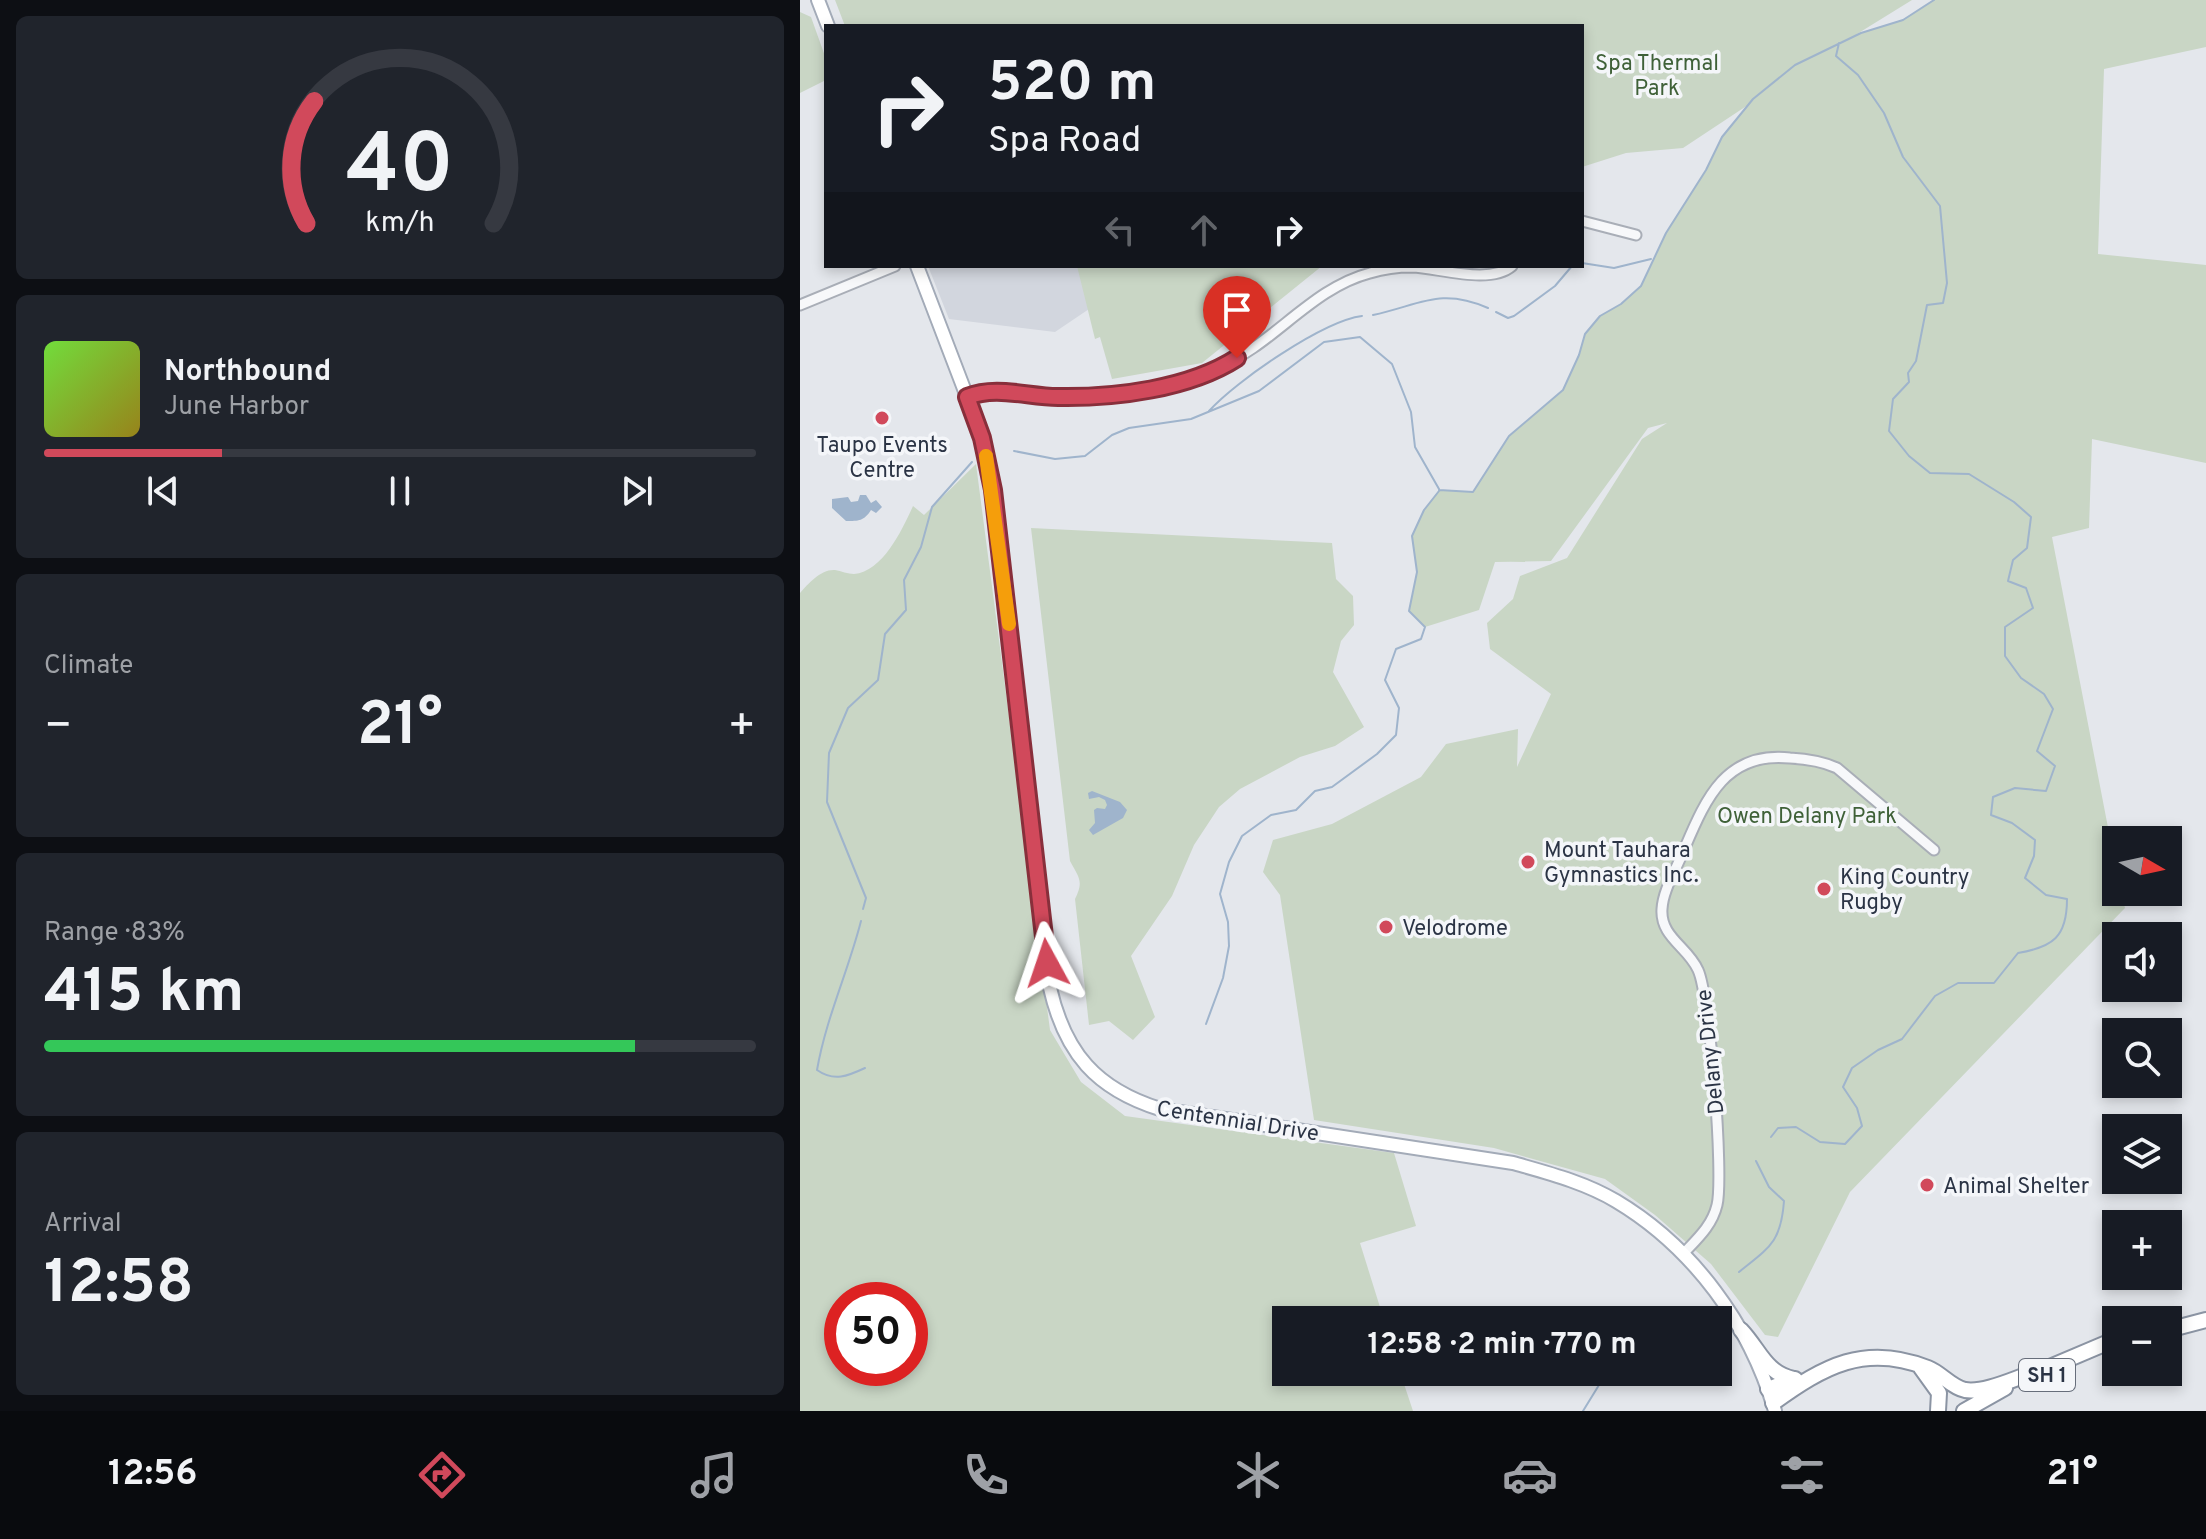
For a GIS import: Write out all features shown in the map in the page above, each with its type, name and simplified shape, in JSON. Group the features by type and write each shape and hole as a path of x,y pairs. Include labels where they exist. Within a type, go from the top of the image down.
{"highway":[{"path":"2182,1321 2206,1317"},
{"path":"2182,1325 2206,1317"},
{"path":"1741,1330 1757,1347 1771,1371 1794,1379 1811,1377"},
{"name":"SH 1","path":"1964,1411 2032,1373 2102,1345"},
{"name":"SH 1","path":"1981,1411 2032,1381 2102,1352"},
{"path":"1772,1401 1844,1361 1867,1356 1890,1357 1931,1369 1956,1387 1967,1390 2032,1373"},
{"path":"1918,1365 1939,1393 1938,1411"},
{"path":"1772,1401 1794,1379"}],"main road":[{"path":"818,0 827,24"},
{"name":"Centennial Drive","path":"918,268 982,438 993,490 1050,988 1062,1029 1081,1060 1094,1074 1123,1095 1160,1109 1480,1157 1567,1179 1615,1200 1651,1226 1708,1281 1741,1330 1772,1401"}],"street":[{"path":"1584,222 1636,235"},
{"path":"800,305 890,268"},
{"path":"967,397 991,391 1060,397 1148,390 1192,380 1220,370 1317,299 1360,276 1403,268"},
{"path":"1418,268 1491,275 1509,268"},
{"name":"Delany Drive","path":"1683,1254 1711,1224 1714,1215 1719,1196 1717,1144 1704,987 1698,969 1666,929 1662,907 1703,805 1717,785 1737,767 1755,759 1781,757 1821,761 1837,768 1934,850"}],"shaded area":[{"path":"929,268 1082,268 1092,307 1055,332 949,319"}],"green space":[{"name":"Owen Delany Park","path":"835,0 1912,0 1857,34 1903,20 1934,0 2206,0 2206,47 2104,69 2098,254 2206,265 2206,463 2092,439 2089,528 2052,537 2108,826 2102,826 2102,906 2125,908 2111,922 2102,922 2102,932 1850,1192 1778,1337 1765,1335 1711,1264 1655,1215 1605,1179 1494,1148 1314,1120 1280,895 1263,872 1273,840 1332,824 1421,777 1446,744 1518,729 1517,767 1551,694 1490,649 1487,623 1513,599 1520,576 1567,558 1642,439 1667,423 1648,428 1551,561 1495,562 1479,610 1425,627 1409,611 1417,572 1412,536 1424,510 1439,490 1473,492 1509,436 1563,390 1585,334 1600,316 1621,304 1641,286 1666,233 1706,170 1722,137 1748,105 1683,148 1626,153 1584,166 1584,24 844,24"},
{"path":"800,12 811,17 824,53 824,81 800,93"},
{"path":"1077,268 1320,268 1202,363 1112,379 1100,337 1095,339"},
{"path":"976,464 1050,1030 1081,1082 1125,1116 1394,1153 1416,1226 1360,1243 1380,1306 1272,1306 1272,1386 1405,1386 1413,1411 800,1411 800,593 816,577 830,570 854,574 874,566 891,548 913,506 924,515"},
{"path":"1031,528 1332,543 1336,579 1353,596 1354,625 1341,641 1333,672 1364,727 1335,746 1300,757 1240,789 1219,807 1194,845 1172,896 1131,956 1155,1017 1133,1040 1109,1021 1089,1025 1075,899 1080,884 1070,861"}],"water":[{"path":"860,495 866,495 871,503 876,500 882,507 876,513 871,510 863,518 851,521 846,521 832,508 832,499 848,497 851,502 858,501"},
{"path":"1092,791 1120,802 1127,810 1123,818 1093,835 1089,830 1095,823 1094,810 1105,809 1107,805 1099,797 1089,799 1088,793"}],"waterway":[{"path":"1439,490 1473,492 1509,436 1563,390 1585,334 1600,316 1621,304 1641,286 1666,233 1706,170 1722,137 1753,99 1795,65 1861,33 1903,20 1934,0"},
{"path":"1771,1137 1778,1128 1796,1127 1820,1142 1845,1144 1862,1126 1857,1108 1843,1087 1852,1068 1878,1050 1902,1039 1935,996 1958,983 1994,983 2018,953 2040,947 2056,938 2064,923 2067,899 2046,895 2025,878 2034,856 2035,840 2012,823 1991,815 1993,797 2015,788 2046,791 2055,766 2037,751 2053,709 2044,694 2021,678 2005,656 2005,627 2033,608 2026,588 2008,581 2013,560 2027,548 2031,517 2014,502 1969,474 1930,473 1909,456 1889,431 1893,399 1909,382 1908,373 1916,361 1927,305 1943,303 1947,283 1940,206 1903,157 1884,113 1858,75 1836,56 1839,43"},
{"path":"1584,263 1614,268 1651,259"},
{"path":"1496,312 1508,318 1514,316 1555,286 1570,268"},
{"path":"1373,315 1443,298 1488,308"},
{"path":"1209,411 1239,384 1281,354 1325,329 1362,316"},
{"path":"1014,451 1055,459 1085,456 1112,435 1129,428 1191,419 1259,391 1324,342 1360,337 1392,364 1411,412 1415,447 1439,489"},
{"path":"863,909 866,898 827,802 829,753 848,708 878,680 885,634 906,610 904,580 921,547 932,507 972,462"},
{"path":"1206,1024 1223,978 1229,946 1228,922 1220,894 1229,862 1242,836 1271,815 1296,810 1315,791 1332,787 1377,754 1396,735 1399,708 1385,680 1396,649 1421,639 1425,627 1409,611 1417,572 1412,536 1424,510 1439,491"},
{"path":"861,921 817,1070 835,1077 865,1068"},
{"path":"1739,1272 1772,1242 1782,1215 1784,1201 1769,1187 1756,1161"},
{"path":"1583,1411 1598,1386"}],"slow traffic":[{"path":"986,456 1009,624"}],"place":[{"name":"Taupo Events Centre","path":"882,418"},
{"name":"Mount Tauhara Gymnastics Inc.","path":"1528,862"},
{"name":"King Country Rugby","path":"1824,889"},
{"name":"Velodrome","path":"1386,927"},
{"name":"Animal Shelter","path":"1927,1185"}],"route":[{"path":"1047,963 993,490 982,438 967,397 991,391 1060,397 1148,390 1220,370 1237,358"}],"park label":[{"name":"Spa Thermal Park","path":"1657,74"}]}
